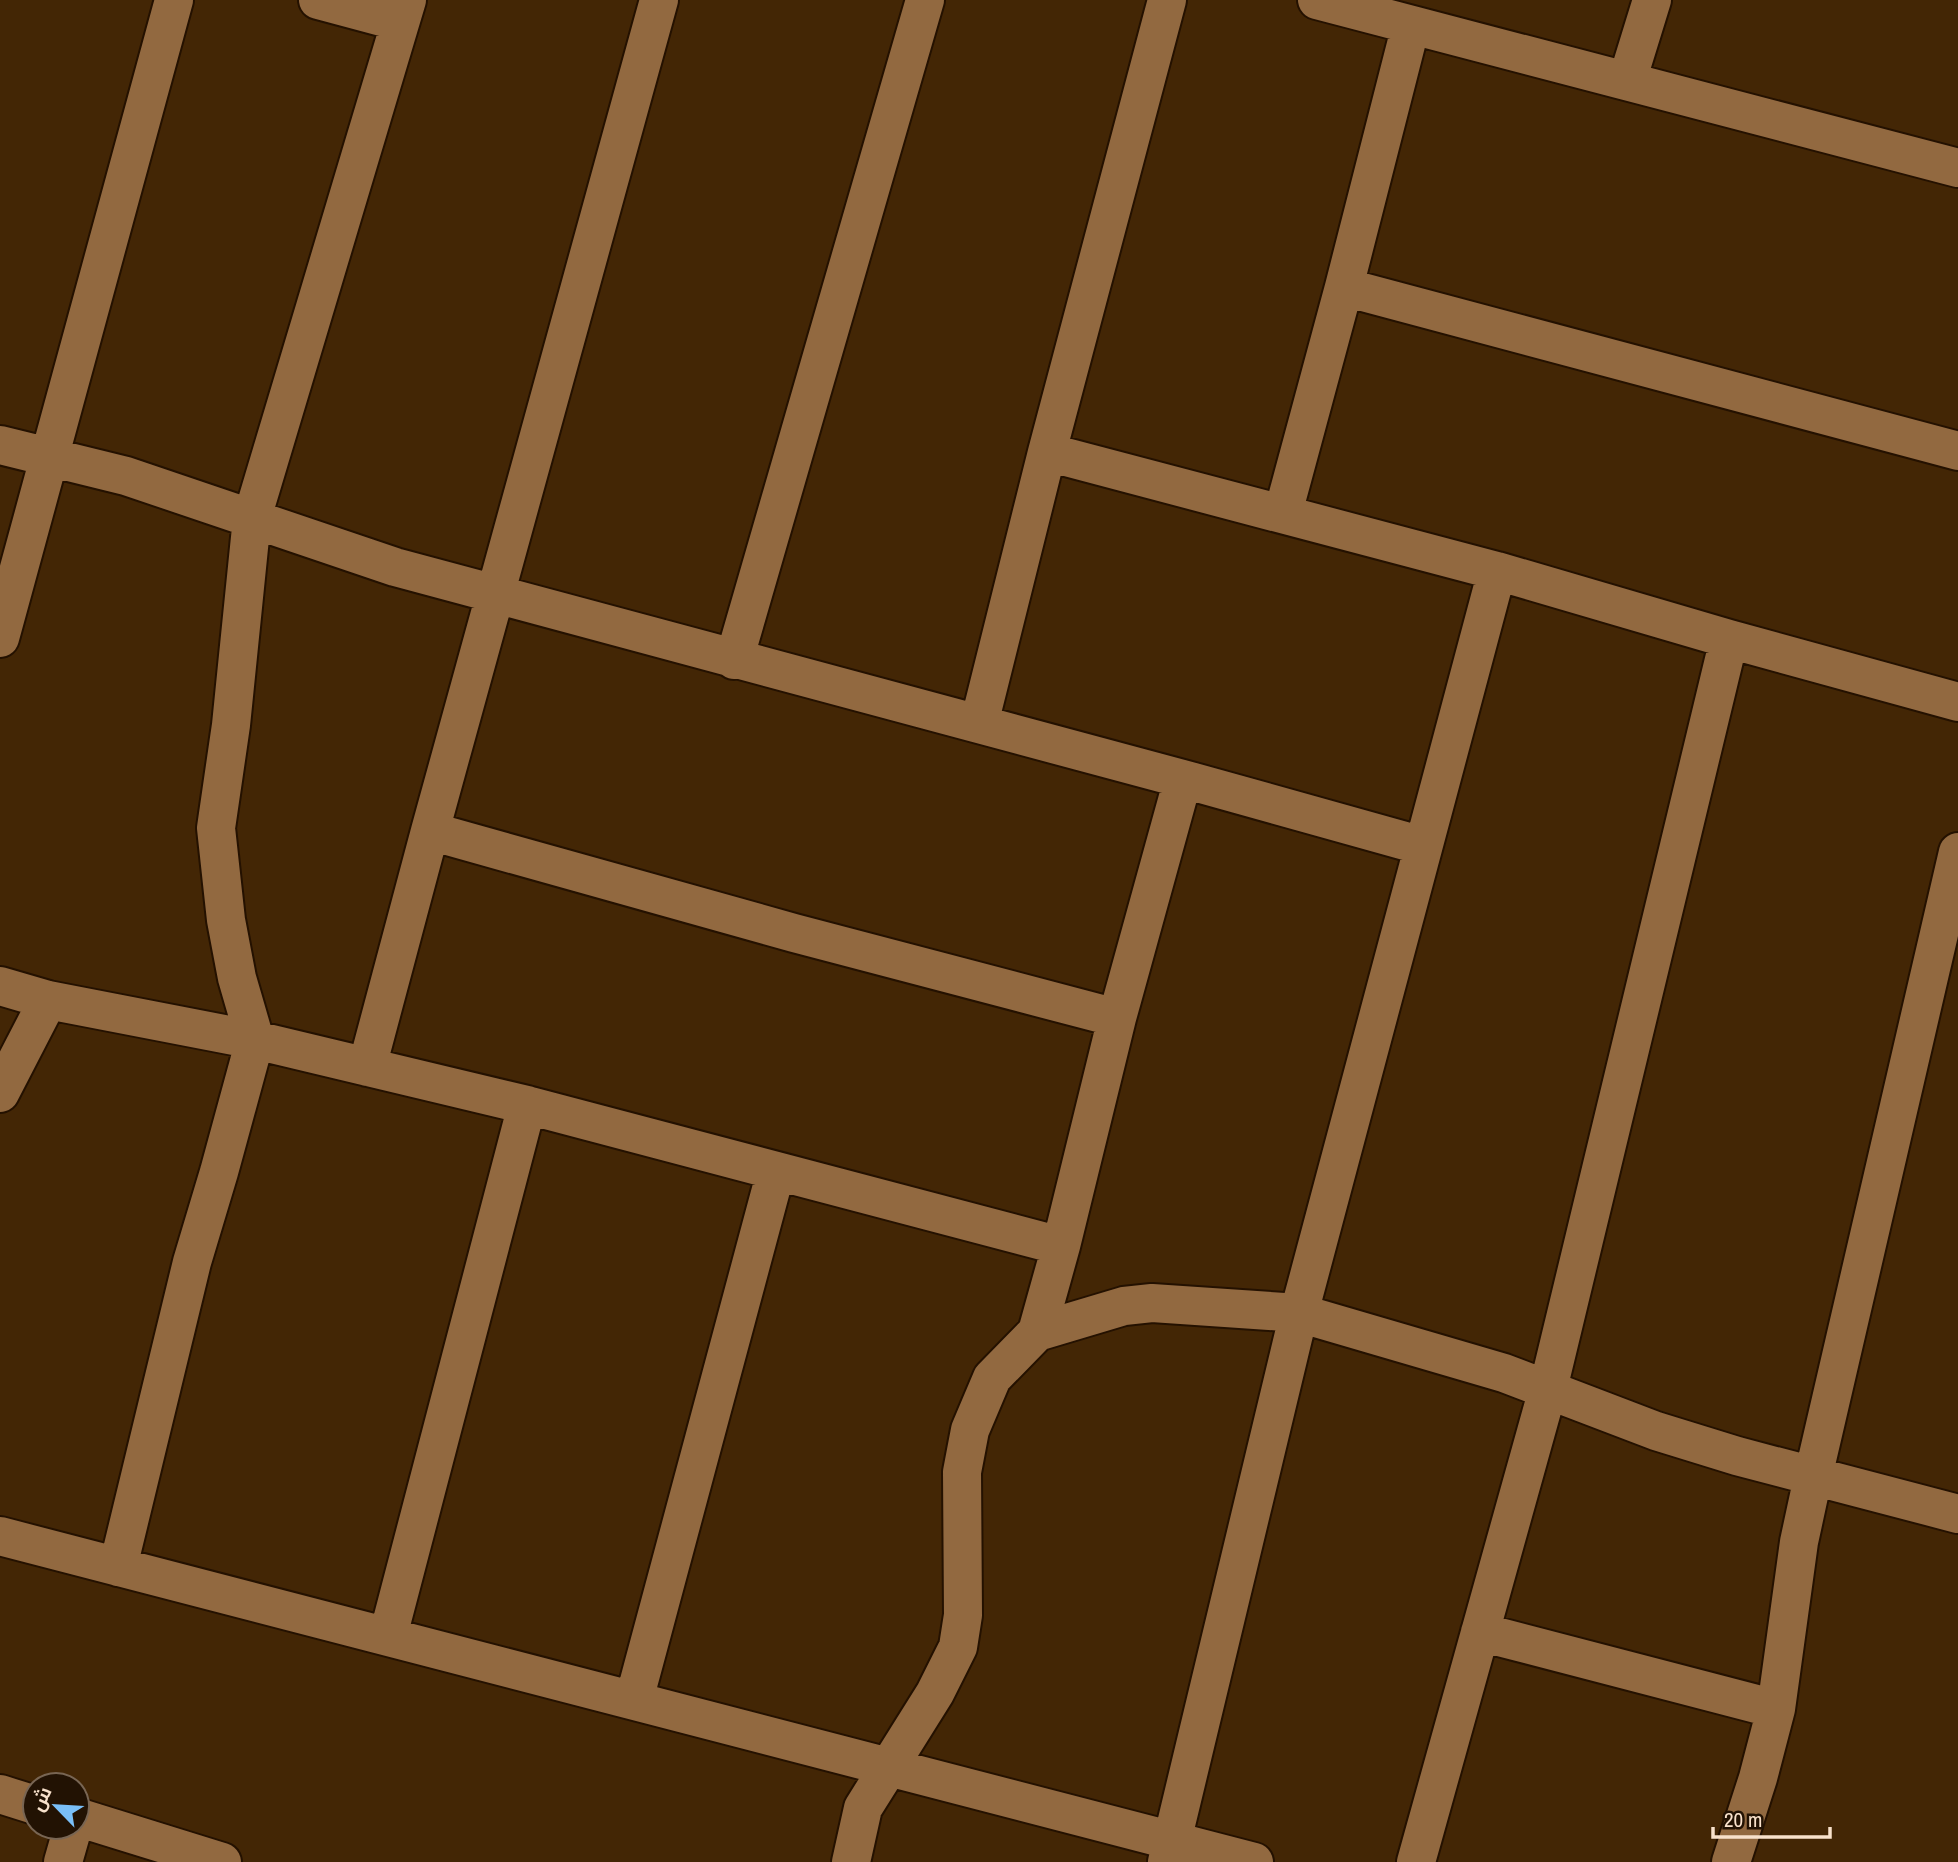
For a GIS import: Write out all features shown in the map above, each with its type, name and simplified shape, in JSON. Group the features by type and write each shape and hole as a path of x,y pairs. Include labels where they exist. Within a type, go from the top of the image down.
{"street":[{"path":"0,638 174,0"},
{"path":"118,1567 192,1262 255,1040 237,978 226,920 216,828 231,725 252,518 403,11 318,0"},
{"path":"367,1067 659,0"},
{"path":"734,660 925,0"},
{"path":"979,724 1047,452 1167,0"},
{"path":"1317,0 1958,168"},
{"path":"1627,81 1652,0"},
{"path":"1283,513 1344,287 1410,25"},
{"path":"1344,287 1958,451"},
{"path":"0,445 126,476 395,567 1423,846"},
{"path":"1047,452 1497,571 1958,702"},
{"path":"1169,1852 1300,1313 1497,571"},
{"path":"1416,1862 1548,1389 1729,639"},
{"path":"851,1862 863,1808 935,1693 958,1647 963,1615 961,1472 970,1430 992,1378 1037,1332 1117,1018 1183,779"},
{"path":"430,831 794,933 1117,1018"},
{"path":"1731,1862 1776,1709 1799,1542 1812,1477 1958,852"},
{"path":"0,986 48,1000 255,1040 527,1105 1061,1245"},
{"path":"0,1093 48,1000"},
{"path":"388,1636 527,1105"},
{"path":"634,1700 776,1171"},
{"path":"1037,1332 1124,1306 1152,1303 1300,1313 1504,1373 1656,1431 1737,1456 1958,1514"},
{"path":"0,1536 889,1766 1169,1852 1254,1862"},
{"path":"1480,1632 1776,1709"},
{"path":"0,1794 21,1800"},
{"path":"91,1821 222,1862"},
{"path":"63,1862 69,1841"}]}
